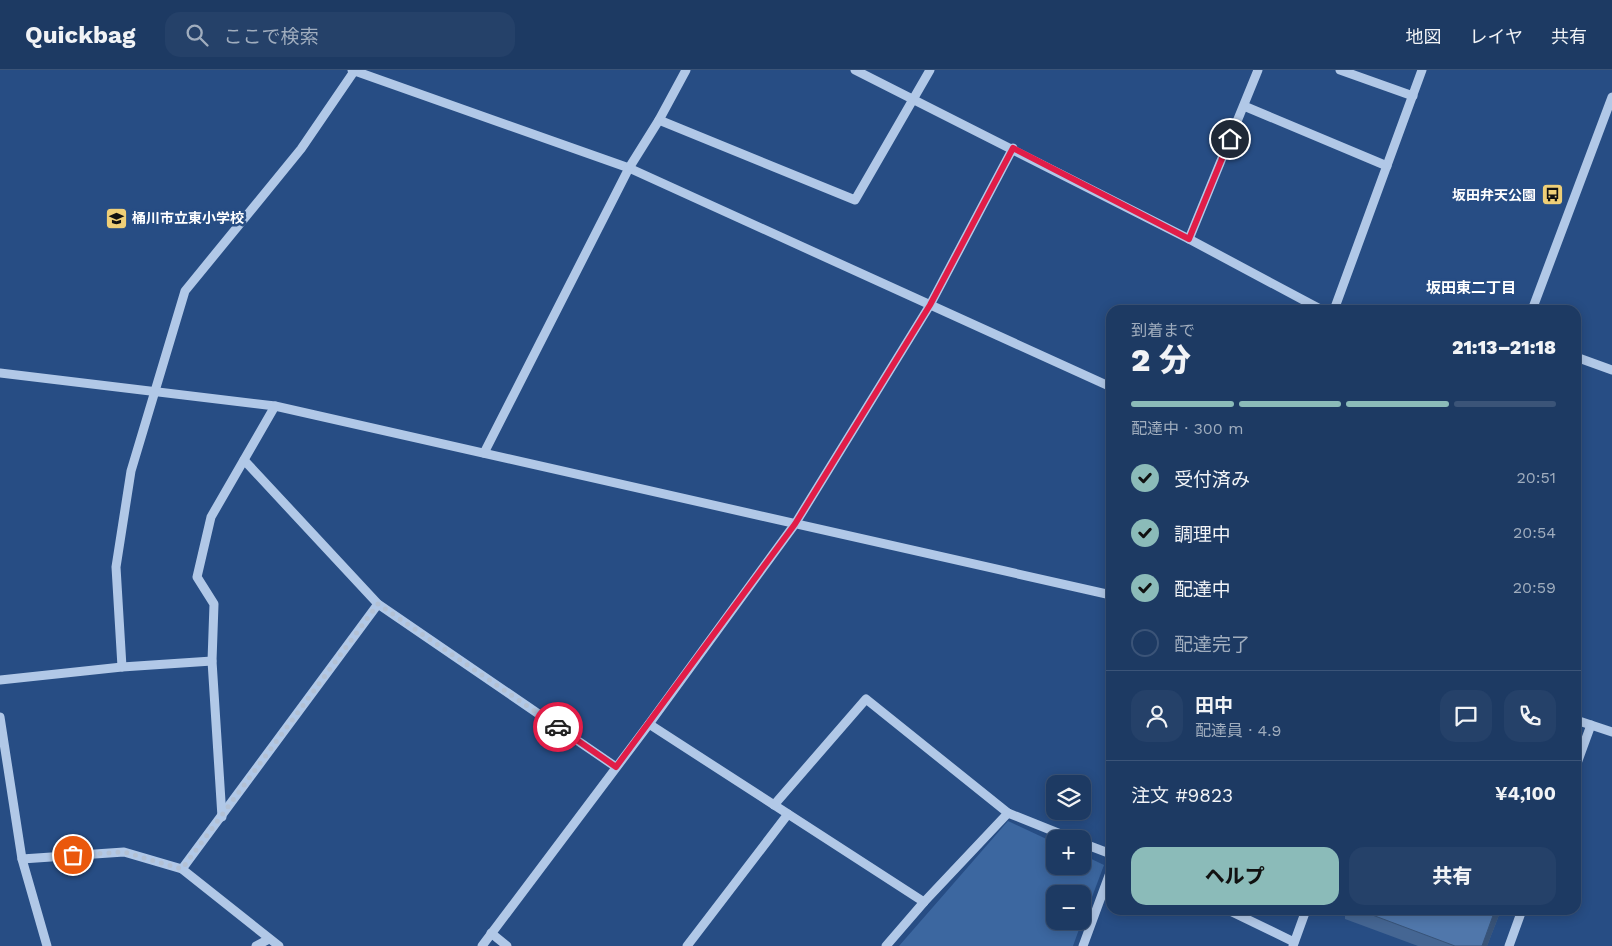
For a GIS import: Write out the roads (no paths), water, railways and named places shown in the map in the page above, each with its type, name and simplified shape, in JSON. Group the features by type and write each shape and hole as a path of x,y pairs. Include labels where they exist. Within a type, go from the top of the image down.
{"street":[{"path":"484,453 629,168 659,120 686,70"},
{"path":"855,70 1013,148 1313,305"},
{"path":"659,120 855,200 930,70"},
{"path":"1189,239 1258,70"},
{"path":"1340,70 1413,96"},
{"path":"1336,305 1422,70"},
{"path":"122,667 116,567 132,470 186,292 302,149 354,71 629,168 1106,385"},
{"path":"1534,305 1612,97"},
{"path":"1244,106 1387,166"},
{"path":"482,946 649,724 795,524 930,305 1013,148"},
{"path":"1581,359 1612,370"},
{"path":"0,373 275,406 1106,594"},
{"path":"222,817 212,661 214,604 197,577 211,517 275,406"},
{"path":"244,460 378,604 616,767"},
{"path":"182,869 378,604"},
{"path":"0,680 122,667 212,661"},
{"path":"774,805 866,699 1008,813 1050,830"},
{"path":"0,717 22,859 47,946"},
{"path":"1581,722 1612,732"},
{"path":"649,724 924,902"},
{"path":"1581,752 1591,725"},
{"path":"886,946 924,902 1008,813"},
{"path":"687,946 788,814"},
{"path":"1091,846 1106,852"},
{"path":"22,859 124,852 182,869 279,946"},
{"path":"1083,946 1106,884"},
{"path":"1238,915 1294,944 1304,915"},
{"path":"1511,945 1520,915"},
{"path":"491,933 507,946"},
{"path":"256,946 270,938"}],"place":[{"name":"坂田弁天公園","path":"1552,195"},
{"name":"桶川市立東小学校","path":"116,218"}],"district":[{"name":"坂田東二丁目","path":"1471,288"}]}
